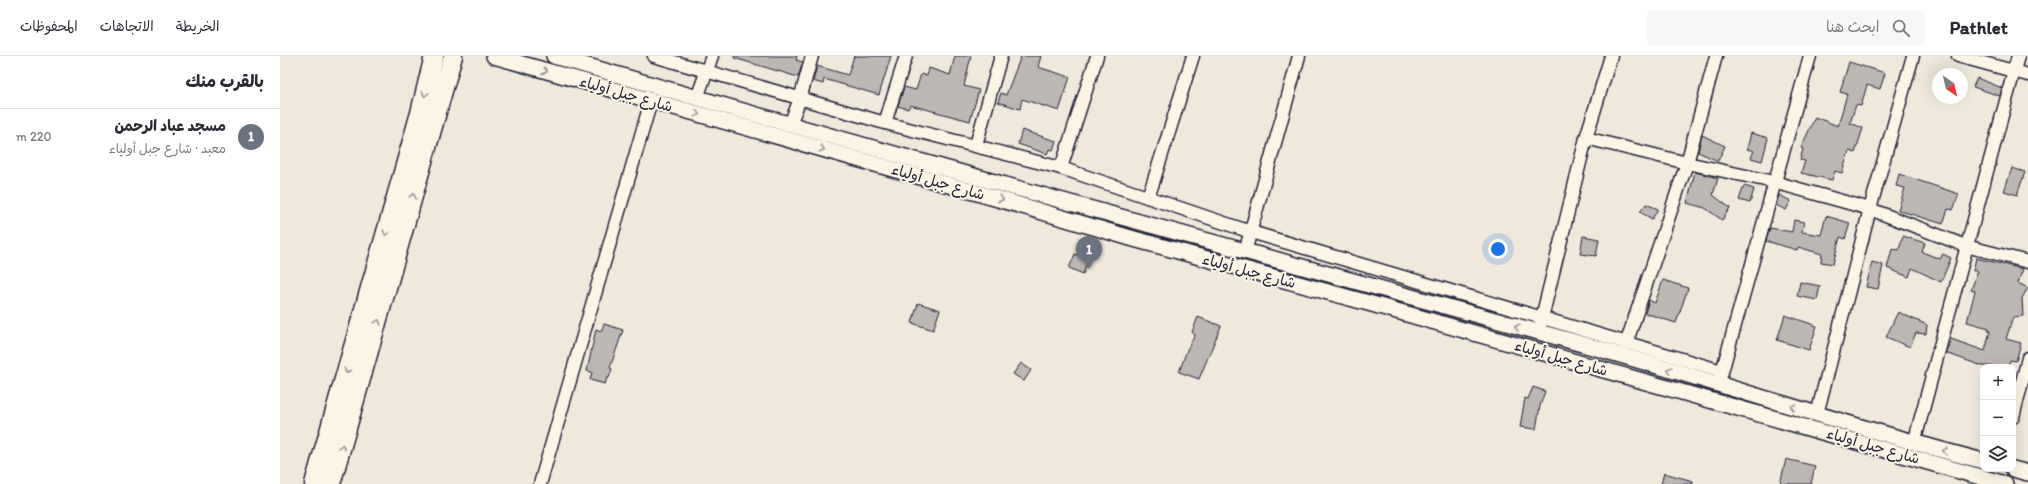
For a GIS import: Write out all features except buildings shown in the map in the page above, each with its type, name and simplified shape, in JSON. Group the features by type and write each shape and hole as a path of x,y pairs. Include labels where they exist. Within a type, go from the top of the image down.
{"highway":[{"path":"314,484 420,113 434,56"},
{"path":"331,484 452,56"}],"main road":[{"name":"شارع جبل أولياء","path":"494,56 1009,202 1134,239 1372,304 2005,484"},
{"name":"شارع جبل أولياء","path":"554,56 697,98 1538,333 1720,378 1817,414 1914,443 1980,460"},
{"path":"2016,469 2028,473"}],"street":[{"path":"654,56 885,123 1062,168 1251,232 1626,344 1720,378 1810,56"},
{"path":"697,98 708,72 712,56"},
{"path":"790,124 800,99 812,56"},
{"path":"885,123 906,56"},
{"path":"976,145 1001,56"},
{"path":"1062,168 1097,56"},
{"path":"1147,197 1152,186 1193,56"},
{"path":"1245,252 1299,56"},
{"path":"1538,333 1586,138 1611,56"},
{"path":"1626,344 1687,164 1716,56"},
{"path":"1817,414 1870,209 1913,56"},
{"path":"1958,56 2028,75"},
{"path":"1914,443 2018,56"},
{"path":"540,484 651,101"},
{"path":"1586,138 1687,164 1774,182 1870,209 1966,246 2028,262"},
{"path":"2016,405 2028,358"}],"place":[{"name":"مسجد عباد الرحمن","path":"1089,269"}]}
